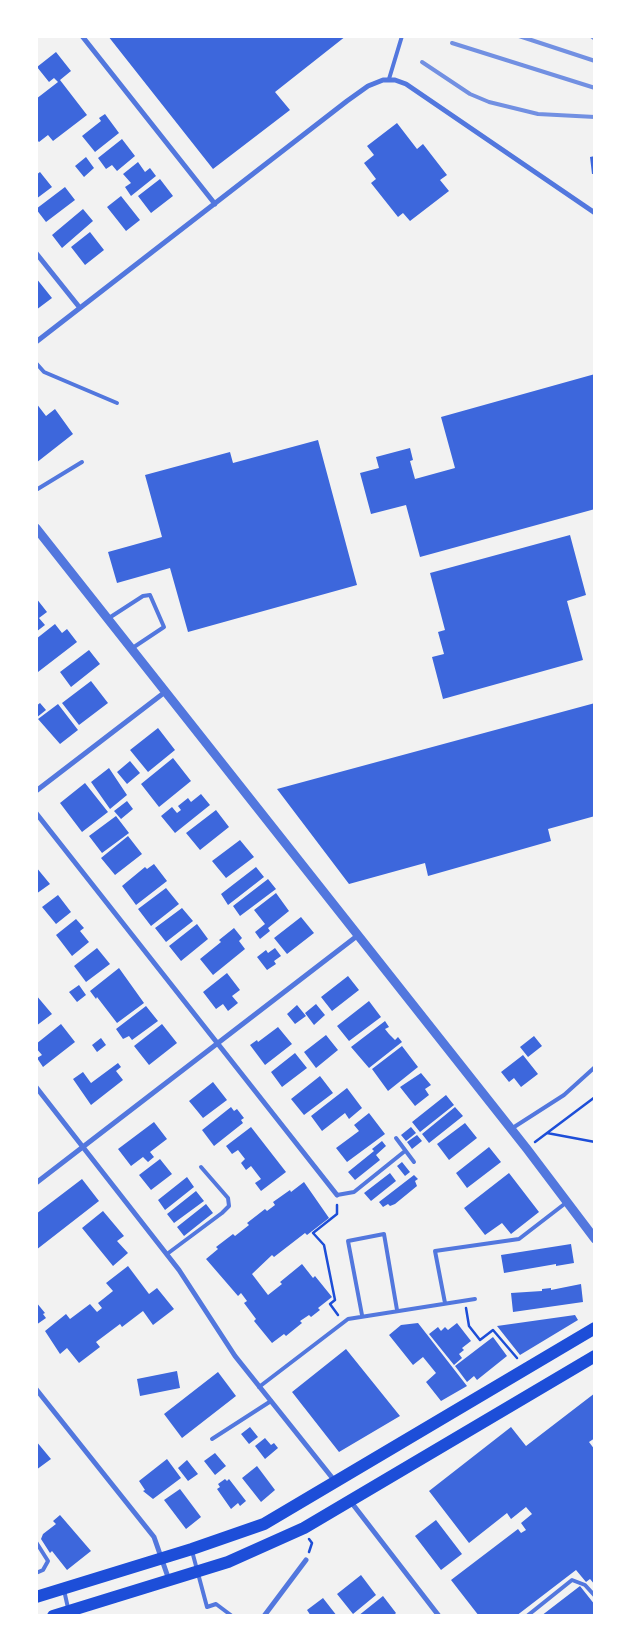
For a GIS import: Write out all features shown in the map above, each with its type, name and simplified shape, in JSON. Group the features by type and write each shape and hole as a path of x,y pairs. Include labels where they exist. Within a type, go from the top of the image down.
{"main road":[{"path":"36,1597 192,1549 264,1524 595,1328"},
{"path":"53,1616 70,1613 197,1571 262,1548 304,1528 595,1356"}],"street":[{"path":"82,36 214,204"},
{"path":"36,342 347,101 368,86 389,79 406,84 595,213"},
{"path":"36,253 80,308"},
{"path":"36,528 357,936 512,1129 595,1239"},
{"path":"36,791 165,692"},
{"path":"36,813 337,1195"},
{"path":"36,1184 357,936"},
{"path":"36,1087 167,1254 235,1356 336,1483"},
{"path":"36,1389 154,1537 163,1558 169,1580"},
{"path":"351,1501 439,1616"},
{"path":"264,1616 306,1560"}],"lane":[{"path":"389,79 402,36"},
{"path":"36,363 44,372 117,403"},
{"path":"36,490 82,462"},
{"path":"108,619 143,596 150,595 164,626 132,649"},
{"path":"512,1129 564,1095 595,1067"},
{"path":"396,1138 414,1162"},
{"path":"337,1195 354,1192 405,1151"},
{"path":"167,1254 229,1206 228,1198 201,1167"},
{"path":"445,1303 435,1251 519,1239 566,1202"},
{"path":"362,1315 348,1241 384,1234 398,1310"},
{"path":"260,1386 344,1322 362,1315 475,1298"},
{"path":"212,1439 271,1401"},
{"path":"36,1542 48,1561 43,1570 36,1573"},
{"path":"192,1549 207,1607 216,1604 232,1616"},
{"path":"527,1616 572,1580 586,1585 595,1596"},
{"path":"64,1588 70,1613"}],"path":[{"path":"527,1149 595,1097"},
{"path":"547,1133 595,1142"},
{"path":"337,1195 337,1214 313,1233 324,1245 335,1300 330,1304 344,1322"},
{"path":"465,1300 469,1326 480,1340 494,1330 526,1369"},
{"path":"304,1528 312,1543 306,1560"}],"building":[{"path":"108,36 346,36 275,92 290,110 213,169"},
{"path":"56,52 71,71 60,80 87,115 53,141 48,135 39,142 36,139 36,99 58,82 54,78 49,82 37,67"},
{"path":"105,114 119,133 95,152 82,136 101,121 99,118"},
{"path":"397,123 417,149 423,144 447,175 440,180 449,191 410,221 403,213 398,217 371,183 376,179 364,163 374,155 367,146"},
{"path":"122,139 135,156 117,171 112,165 106,169 98,158"},
{"path":"595,156 595,174 592,174 590,157"},
{"path":"86,157 94,168 84,177 75,166"},
{"path":"138,162 145,172 150,168 156,176 131,196 125,187 131,183 123,174"},
{"path":"40,172 52,187 36,199 36,175"},
{"path":"160,179 173,196 151,213 138,196"},
{"path":"65,187 75,200 46,222 36,209"},
{"path":"121,196 140,220 126,231 107,207"},
{"path":"83,209 93,221 62,248 52,235"},
{"path":"90,232 104,250 85,265 71,247"},
{"path":"36,278 52,298 36,310"},
{"path":"595,374 595,509 420,557 406,505 371,514 360,473 379,468 376,457 410,448 413,460 410,461 415,479 455,468 441,417"},
{"path":"36,403 46,416 55,409 73,434 36,463"},
{"path":"318,440 357,585 188,632 170,568 117,583 108,552 162,537 145,475 230,452 233,463"},
{"path":"570,535 586,595 567,601 583,660 443,699 432,657 444,654 438,632 445,630 430,573"},
{"path":"36,598 47,612 39,618 45,625 36,632"},
{"path":"55,624 62,633 67,629 77,642 38,672 36,639"},
{"path":"89,650 100,664 71,687 60,672"},
{"path":"91,681 108,703 79,725 62,703"},
{"path":"40,703 46,710 36,718 36,706"},
{"path":"595,703 595,816 548,829 551,841 428,876 425,863 349,884 277,789"},
{"path":"58,704 78,730 60,744 38,719"},
{"path":"158,728 175,750 148,772 130,750"},
{"path":"173,758 191,781 159,807 141,784"},
{"path":"130,761 140,773 127,784 117,772"},
{"path":"109,768 127,795 110,809 91,782"},
{"path":"85,783 108,812 82,832 60,803"},
{"path":"201,794 210,805 175,833 161,816 172,807 177,813 181,810 178,806 188,798 191,802"},
{"path":"127,801 133,809 121,819 114,811"},
{"path":"216,810 229,827 200,850 186,833"},
{"path":"116,816 129,833 102,853 89,836"},
{"path":"128,836 142,854 115,875 101,858"},
{"path":"240,840 254,857 226,878 212,861"},
{"path":"154,864 167,881 136,905 122,886 145,867 147,869"},
{"path":"36,867 50,884 36,894"},
{"path":"256,867 264,877 228,905 221,894"},
{"path":"268,879 276,889 240,916 233,906"},
{"path":"166,888 179,904 151,926 138,909"},
{"path":"276,893 289,911 268,928 270,931 260,939 255,932 265,924 254,910"},
{"path":"58,895 71,912 56,924 42,907"},
{"path":"182,908 193,921 166,942 155,928"},
{"path":"301,917 314,933 287,954 274,938"},
{"path":"76,919 84,928 80,931 89,942 72,956 56,935"},
{"path":"197,924 208,939 181,961 169,946"},
{"path":"234,928 242,938 239,941 245,949 213,975 200,959 221,942 219,940"},
{"path":"97,948 110,964 86,982 74,966"},
{"path":"275,948 281,956 274,961 276,964 267,970 257,957 266,950 268,953"},
{"path":"119,968 144,1003 117,1023 90,991"},
{"path":"227,973 240,990 232,996 238,1003 228,1011 223,1004 216,1009 203,992"},
{"path":"348,976 359,990 332,1011 321,997"},
{"path":"79,985 86,995 77,1002 69,992"},
{"path":"36,995 52,1014 36,1026"},
{"path":"369,1001 381,1017 349,1041 337,1026"},
{"path":"316,1004 325,1015 314,1025 305,1013"},
{"path":"297,1005 306,1016 295,1024 287,1014"},
{"path":"146,1006 158,1021 132,1040 129,1036 123,1039 116,1029"},
{"path":"385,1021 389,1027 385,1029 389,1034 395,1040 398,1037 402,1042 369,1068 351,1047"},
{"path":"61,1024 75,1042 43,1067 37,1058 42,1055 36,1048 36,1044"},
{"path":"162,1024 177,1043 149,1065 134,1046"},
{"path":"278,1027 292,1044 265,1065 250,1045 257,1040 258,1042"},
{"path":"326,1035 338,1050 316,1068 304,1052"},
{"path":"534,1036 542,1046 528,1057 520,1047"},
{"path":"101,1038 106,1045 97,1052 92,1045"},
{"path":"402,1046 418,1067 388,1091 372,1069"},
{"path":"295,1053 307,1068 282,1087 271,1072"},
{"path":"523,1055 538,1074 521,1087 514,1078 509,1082 501,1072"},
{"path":"118,1063 121,1067 116,1071 123,1080 91,1105 73,1079 83,1072 91,1083"},
{"path":"421,1073 431,1085 425,1089 429,1095 415,1106 400,1087"},
{"path":"320,1076 333,1093 304,1115 291,1099"},
{"path":"213,1082 227,1100 203,1118 189,1101"},
{"path":"347,1088 362,1108 349,1119 345,1113 322,1131 311,1116"},
{"path":"446,1095 454,1105 420,1132 412,1122"},
{"path":"231,1107 234,1111 237,1109 244,1118 241,1120 243,1123 214,1146 202,1130"},
{"path":"455,1107 463,1116 429,1143 422,1134"},
{"path":"369,1113 385,1134 347,1162 336,1148 359,1131 354,1125"},
{"path":"154,1122 167,1139 150,1152 154,1157 148,1162 143,1157 131,1166 118,1149"},
{"path":"465,1123 477,1138 449,1160 437,1144"},
{"path":"251,1127 286,1172 261,1191 255,1183 261,1179 251,1166 246,1170 241,1163 245,1159 238,1150 232,1154 226,1146"},
{"path":"411,1127 416,1133 406,1141 401,1135"},
{"path":"417,1135 422,1141 412,1149 407,1142"},
{"path":"382,1141 386,1146 376,1155 380,1160 355,1180 348,1172 374,1151 372,1149"},
{"path":"489,1147 501,1162 467,1188 456,1173"},
{"path":"160,1159 172,1174 151,1190 139,1175"},
{"path":"402,1162 410,1172 405,1176 397,1166"},
{"path":"390,1173 396,1181 371,1201 364,1193"},
{"path":"509,1173 539,1212 511,1234 502,1223 485,1235 464,1208"},
{"path":"414,1175 418,1179 415,1181 417,1186 395,1204 390,1206 388,1204 383,1207 379,1202"},
{"path":"187,1177 194,1187 165,1210 158,1200"},
{"path":"82,1179 99,1201 36,1250 36,1214"},
{"path":"304,1182 329,1218 307,1235 305,1233 274,1257 272,1255 252,1274 268,1295 282,1284 280,1282 302,1264 313,1278 315,1276 332,1297 318,1308 320,1310 311,1317 309,1315 300,1321 302,1323 286,1336 284,1334 272,1343 254,1321 256,1319 244,1303 247,1301 241,1293 238,1296 206,1259 218,1249 216,1247 233,1234 235,1236 249,1225 247,1223 265,1209 267,1211 275,1205 273,1202"},
{"path":"196,1191 204,1201 174,1223 167,1214"},
{"path":"206,1204 213,1213 184,1236 177,1227"},
{"path":"103,1211 124,1236 117,1241 128,1253 113,1266 82,1228"},
{"path":"571,1244 574,1263 556,1266 556,1264 504,1273 501,1255"},
{"path":"128,1266 149,1294 157,1288 174,1309 153,1325 143,1311 122,1327 120,1324 96,1342 100,1347 79,1363 67,1348 60,1354 45,1331 66,1314 70,1319 90,1304 97,1312 102,1308 98,1303 113,1291 106,1283"},
{"path":"581,1284 583,1302 513,1312 511,1293 542,1291 542,1289 551,1288 551,1290"},
{"path":"36,1302 45,1313 43,1314 46,1318 36,1325"},
{"path":"575,1315 578,1320 520,1355 497,1326"},
{"path":"418,1323 467,1386 441,1401 426,1382 436,1373 423,1357 413,1365 389,1335 401,1325"},
{"path":"457,1323 471,1341 462,1348 464,1350 459,1354 462,1358 454,1365 429,1334 438,1327 441,1331 445,1327 448,1330"},
{"path":"493,1337 507,1356 477,1380 474,1376 467,1382 455,1366"},
{"path":"346,1349 400,1416 339,1452 292,1392"},
{"path":"177,1371 180,1388 140,1396 137,1379"},
{"path":"218,1372 236,1396 182,1438 164,1414"},
{"path":"595,1393 595,1438 589,1442 595,1450 595,1585 590,1579 586,1582 576,1570 516,1616 479,1616 451,1580 518,1529 521,1533 526,1530 521,1523 532,1514 526,1507 511,1519 507,1513 469,1543 429,1491 511,1427 526,1446"},
{"path":"250,1427 258,1437 249,1444 241,1434"},
{"path":"265,1438 271,1445 274,1443 278,1448 265,1459 255,1446"},
{"path":"36,1441 51,1459 36,1470"},
{"path":"215,1453 226,1466 215,1475 204,1461"},
{"path":"167,1459 181,1478 153,1499 143,1491 145,1490 139,1481"},
{"path":"187,1460 198,1474 188,1481 178,1468"},
{"path":"257,1466 275,1490 261,1502 242,1478"},
{"path":"225,1479 227,1481 229,1479 246,1501 240,1506 238,1503 231,1509 217,1489 220,1487 218,1484"},
{"path":"180,1489 201,1517 186,1529 164,1500"},
{"path":"60,1515 91,1551 67,1570 52,1551 50,1553 41,1539 43,1534 56,1524 53,1521"},
{"path":"436,1520 462,1554 441,1570 415,1536"},
{"path":"361,1575 376,1595 353,1614 337,1594"},
{"path":"580,1586 595,1605 595,1616 541,1616"},
{"path":"383,1596 396,1613 393,1616 358,1616"},
{"path":"323,1598 337,1616 311,1616 307,1610"}],"railway":[{"path":"519,36 595,61"},
{"path":"591,36 595,39"},
{"path":"452,43 595,88"},
{"path":"422,62 470,94 489,102 538,114 595,117"}]}
